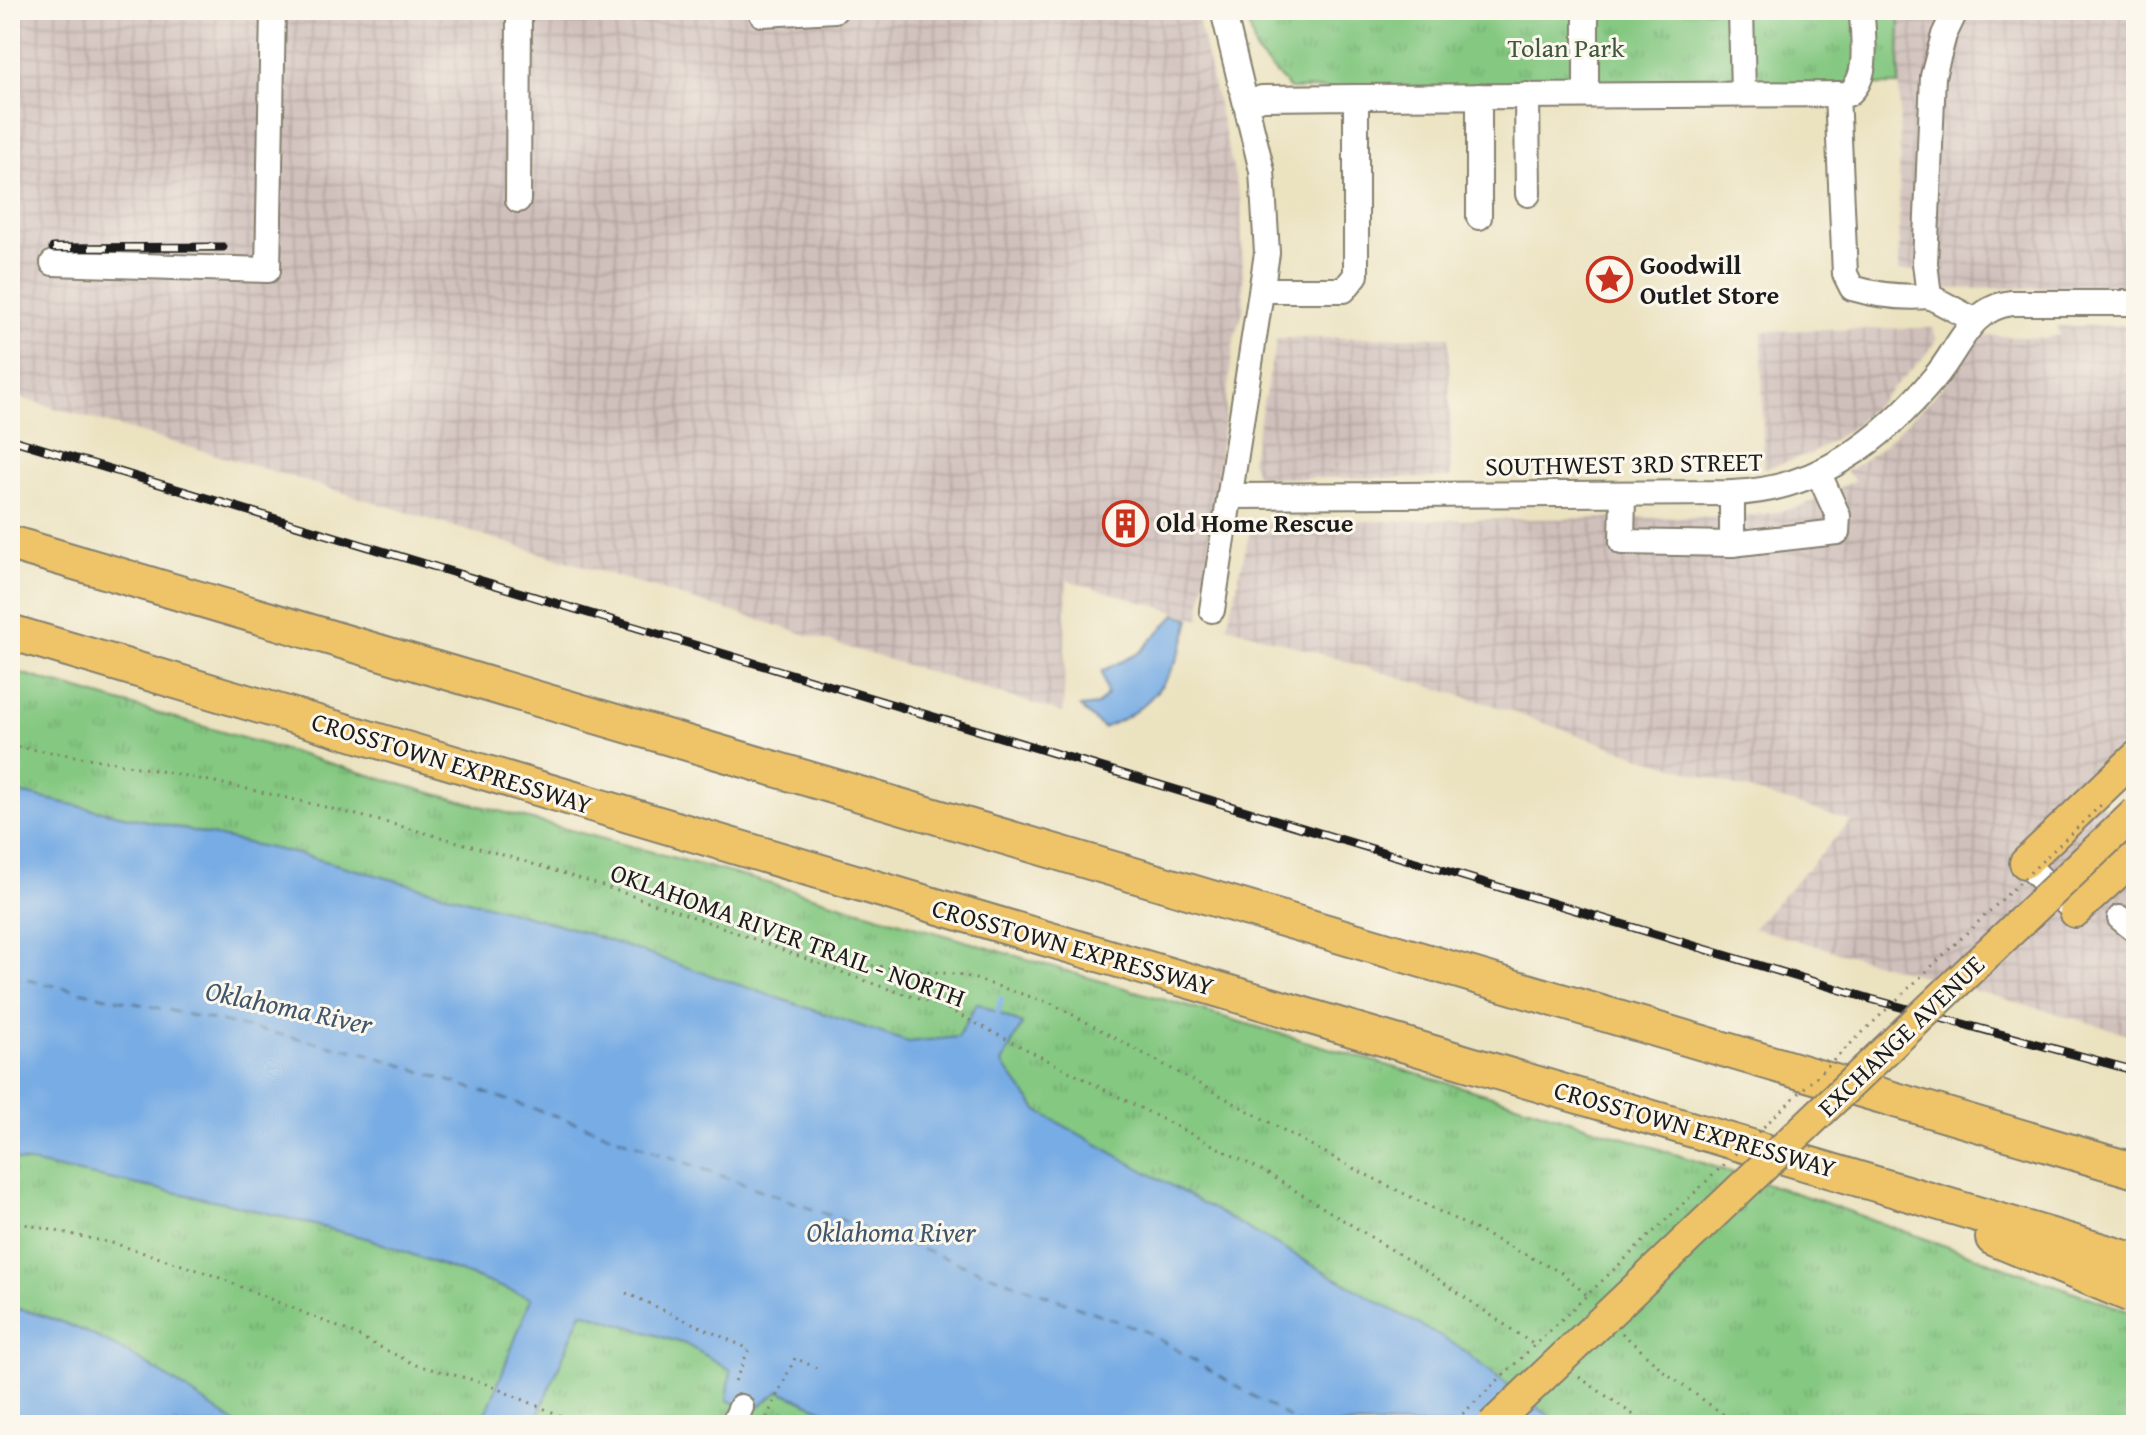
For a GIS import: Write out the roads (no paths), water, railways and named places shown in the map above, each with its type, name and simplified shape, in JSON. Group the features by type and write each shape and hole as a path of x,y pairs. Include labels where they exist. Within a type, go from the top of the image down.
{"highway":[{"path":"10,518 141,581"},
{"path":"10,543 2136,1171"},
{"name":"CROSSTOWN EXPRESSWAY","path":"19,636 2136,1261"},
{"path":"2069,1149 2136,1154"},
{"path":"1815,1164 2136,1297"}],"main road":[{"path":"2025,863 2136,757"},
{"name":"EXCHANGE AVENUE","path":"1492,1425 2136,812"},
{"path":"2075,912 2136,856"}],"street":[{"path":"53,263 268,270 273,10"},
{"path":"518,200 519,10"},
{"path":"762,10 762,14 835,10"},
{"path":"1212,610 1264,290 1265,196 1247,104 1223,10"},
{"path":"1586,10 1586,95"},
{"path":"1741,10 1743,94"},
{"path":"1247,104 1262,98 1848,94 1858,87 1862,77 1862,10"},
{"path":"1929,296 1925,263 1933,76 1944,35 1956,10"},
{"path":"1837,94 1845,274 1852,288 1896,298 1929,296 1974,320 1992,307 2012,303 2136,303"},
{"path":"1527,95 1528,194"},
{"path":"1479,96 1479,217"},
{"path":"1264,290 1344,290 1356,275 1356,97"},
{"name":"SOUTHWEST 3RD STREET","path":"1230,496 1732,493 1777,488 1819,474 1865,446 1921,393 1947,363 1974,320"},
{"path":"1623,494 1622,542 1732,544 1837,532 1838,516 1819,474"},
{"path":"1732,493 1732,544"},
{"path":"2025,863 2075,912"}],"water":[{"path":"1176,614 1190,618 1179,654 1162,685 1136,710 1103,728 1080,707 1097,705 1107,695 1102,671 1139,653"},
{"name":"Oklahoma River","path":"10,791 302,855 568,927 908,1042 958,1037 977,1003 1022,1024 1002,1063 1038,1111 1457,1346 1561,1425 857,1425 780,1391 752,1411 727,1400 731,1370 685,1344 582,1312 534,1425 482,1425 531,1298 369,1239 227,1203 10,1159"},
{"path":"10,1307 72,1326 130,1354 237,1425 10,1425"}],"waterway":[{"path":"996,1019 1001,999"}],"railway":[{"path":"53,248 223,247"},
{"path":"10,439 1871,999 2136,1071"}],"place":[{"name":"Goodwill Outlet Store","path":"1609,280"},
{"name":"Old Home Rescue","path":"1125,523"}],"park label":[{"name":"Tolan Park","path":"1566,48"}]}
